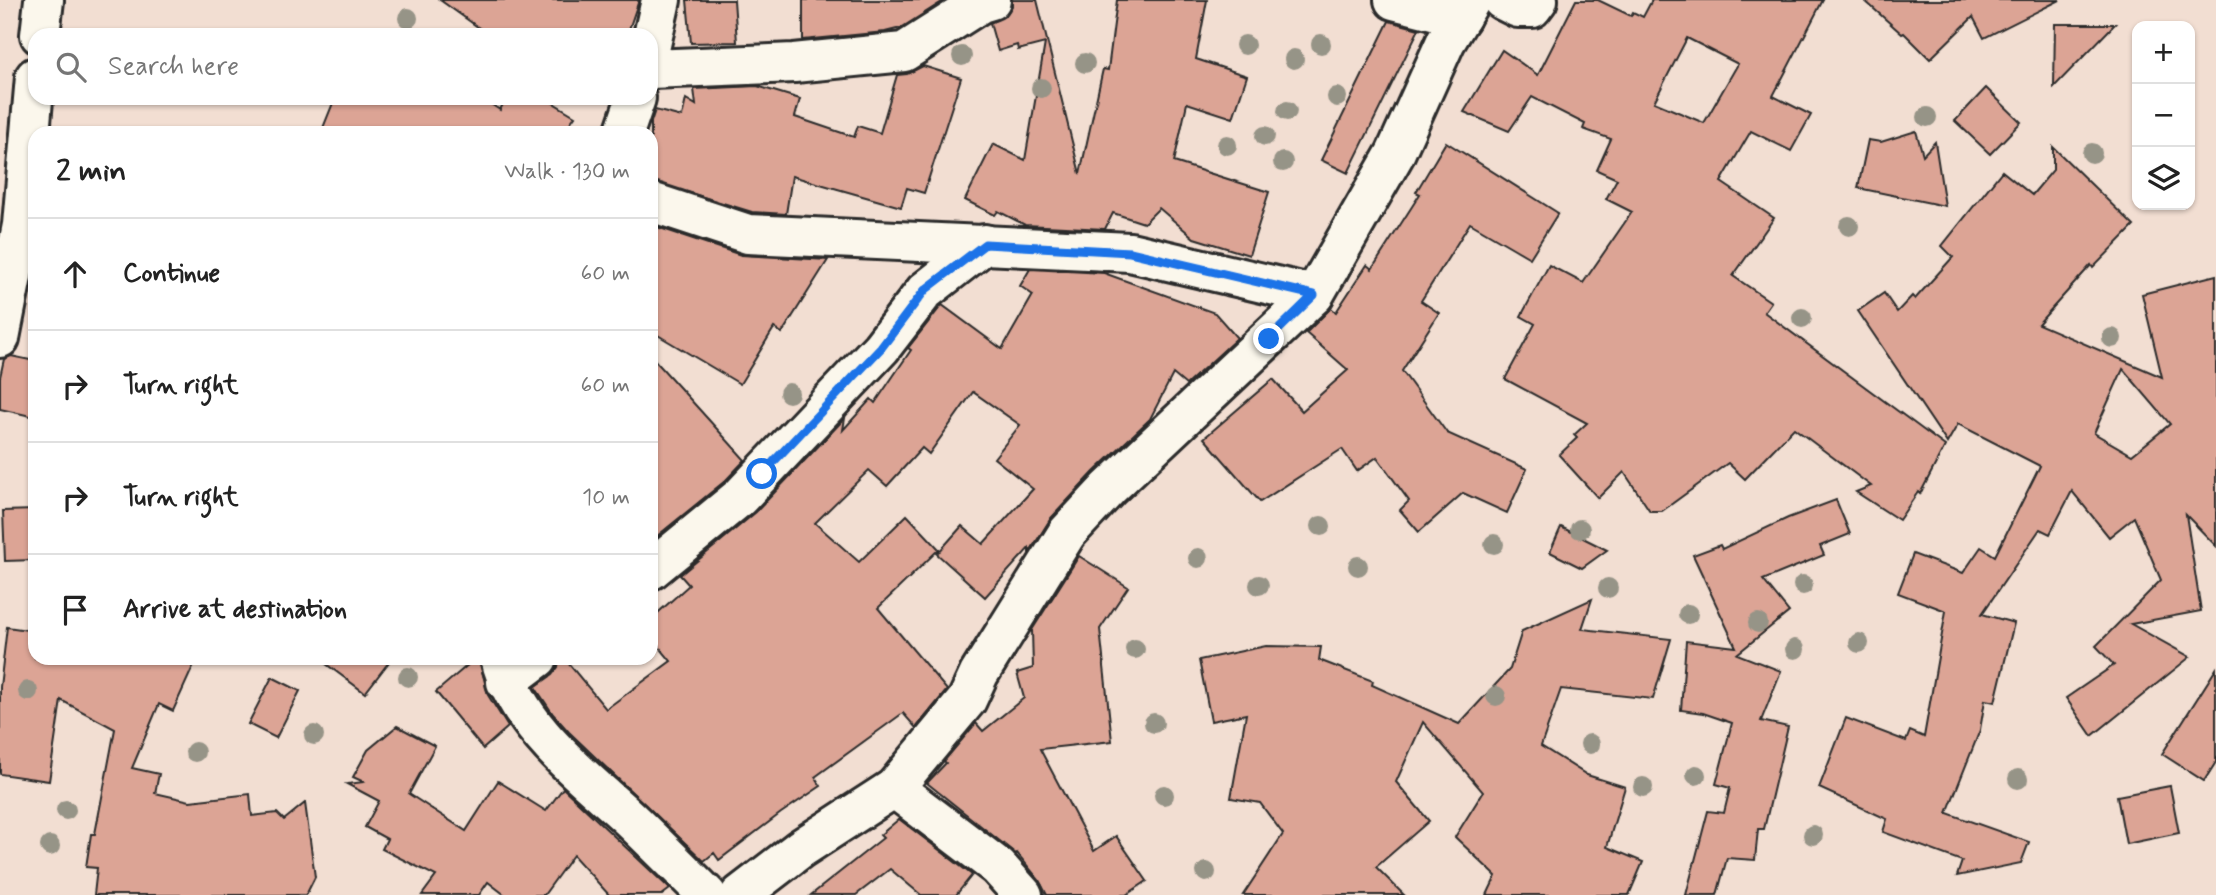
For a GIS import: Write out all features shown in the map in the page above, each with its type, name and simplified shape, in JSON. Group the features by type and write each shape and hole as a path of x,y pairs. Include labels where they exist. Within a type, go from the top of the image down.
{"street":[{"path":"41,28 44,0"},
{"path":"655,28 661,0"},
{"path":"658,69 794,63 904,52 981,3 991,0"},
{"path":"740,895 800,849 894,788 967,700 979,674 1067,533 1110,488 1314,295 1395,154 1447,41 1466,9 1394,0"},
{"path":"1502,0 1518,8 1532,8 1538,0"},
{"path":"31,126 33,105"},
{"path":"626,126 634,105"},
{"path":"0,338 5,289 22,225 28,157"},
{"path":"658,204 748,234 1130,252 1314,295"},
{"path":"658,564 740,497 881,348 925,290 985,244"},
{"path":"503,670 550,747 632,821 707,895"},
{"path":"894,788 998,867 1023,895"}],"building":[{"path":"440,0 639,0 629,28 479,28"},
{"path":"687,0 734,0 737,42 691,43"},
{"path":"803,0 945,0 901,28 803,40"},
{"path":"1012,0 1037,0 1080,174 1103,69 1108,70 1117,0 1207,0 1196,59 1247,76 1233,118 1187,103 1174,162 1269,192 1249,255 1194,238 1159,208 1144,223 1113,213 1105,229 1025,225 998,211 995,215 965,200 993,144 1025,160 1045,43 1018,50 1017,45 998,51 990,23 1006,15 1012,6"},
{"path":"1576,0 1598,0 1631,16 1633,12 1643,17 1652,0 1823,0 1773,96 1811,115 1791,151 1751,131 1721,182 1774,218 1733,276 1771,302 1764,312 1945,446 1920,494 1918,492 1899,520 1856,492 1871,486 1794,428 1745,479 1728,463 1662,511 1650,511 1624,472 1598,498 1559,455 1577,438 1574,435 1587,423 1505,379 1535,324 1521,316 1549,265 1583,283 1632,212 1606,199 1617,179 1597,170 1611,139 1583,129 1585,124 1532,97 1509,131 1464,112 1502,50 1538,75","holes":["1687,38 1738,64 1704,123 1654,102"]},
{"path":"1864,0 2060,0 1984,38 1973,17 1930,59"},
{"path":"1389,21 1419,29 1348,173 1321,160"},
{"path":"2055,24 2115,24 2054,87"},
{"path":"923,66 961,78 924,193 907,188 901,207 792,176 786,214 752,212 658,183 658,126 651,126 655,110 682,117 686,99 696,105 694,89 757,86 800,99 795,117 854,137 858,126 880,133 897,75 907,74"},
{"path":"1986,88 2021,122 1990,154 1955,121"},
{"path":"332,105 492,105 500,110 502,105 557,105 575,116 568,126 324,126"},
{"path":"1916,131 1923,155 1935,142 1945,206 1858,188 1868,140 1881,142"},
{"path":"1446,142 1558,213 1530,258 1470,223 1421,301 1439,313 1402,371 1447,433 1527,469 1507,513 1463,493 1419,532 1400,510 1409,501 1377,457 1357,471 1342,449 1260,502 1204,438 1273,379 1302,411 1348,370 1306,333 1331,308 1336,312 1367,265 1372,269 1420,194 1416,192"},
{"path":"2053,147 2134,226 2093,268 2091,265 2038,324 2162,377 2142,294 2216,275 2216,546 2186,515 2201,611 2131,624 2190,657 2092,736 2066,698 2114,665 2096,646 2161,580 2134,517 2109,537 2072,491 2050,534 2040,529 1982,614 2014,623 1995,702 1985,700 1980,730 1947,813 2029,842 2021,863 1957,876 1962,861 1883,832 1887,819 1819,788 1846,718 1906,741 1910,731 1924,737 1946,611 1898,593 1913,554 1963,573 1981,547 1995,556 2040,466 1958,424 1947,443 1858,311 1884,293 1897,312 1912,296 1915,299 1953,257 1942,246 2002,171 2032,195 2053,170","holes":["2123,369 2170,424 2132,455 2094,433"]},
{"path":"658,227 741,255 828,260 782,333 774,328 740,384 658,335"},
{"path":"1030,269 1104,273 1215,313 1237,338 1186,385 1173,374 1150,419 1094,472 1051,518 1029,553 1029,548 985,597 937,554 962,526 983,544 1033,489 994,458 1020,425 973,392 929,454 922,448 887,486 869,470 815,523 859,562 907,515 939,549 878,608 947,690 916,728 903,713 815,777 821,786 719,860 714,853 704,861 569,732 535,687 552,675 558,665 570,665 606,709 671,661 658,645 658,613 689,585 680,575 756,512 845,418 843,430 871,399 875,403 911,350 908,348 942,305 1002,349 1033,295 1020,286"},
{"path":"11,356 28,360 28,415 0,409 0,377 4,359"},
{"path":"658,364 745,460 725,481 658,535"},
{"path":"1836,500 1850,534 1820,546 1824,555 1763,580 1789,612 1737,654 1781,671 1761,721 1788,727 1764,829 1758,829 1755,860 1727,858 1717,895 1686,895 1708,811 1724,813 1730,788 1716,784 1732,723 1703,713 1681,710 1686,641 1736,647 1693,555 1720,545 1722,549 1788,518"},
{"path":"28,510 28,560 5,561 3,511"},
{"path":"1561,527 1607,550 1582,568 1550,552"},
{"path":"1079,556 1128,587 1100,629 1112,741 1040,749 1094,851 1116,836 1147,881 1126,895 1047,895 1039,880 1017,853 927,783 976,723 983,731 1024,698 1017,673 1033,668 1032,630"},
{"path":"1592,599 1582,629 1671,639 1653,699 1561,689 1541,746 1587,775 1625,787 1607,847 1643,862 1629,895 1487,895 1496,876 1455,837 1483,792 1423,722 1396,782 1429,821 1376,867 1404,895 1243,895 1283,834 1260,803 1231,798 1246,714 1211,721 1199,660 1266,646 1321,647 1319,660 1373,681 1372,685 1459,724 1510,669 1522,631"},
{"path":"7,627 28,630 28,665 194,665 173,711 159,704 132,768 159,774 155,793 190,801 250,794 252,816 277,813 284,820 305,803 315,877 306,895 94,895 97,868 86,867 115,729 61,700 49,781 0,774 0,687"},
{"path":"327,665 387,665 365,693"},
{"path":"468,665 481,665 488,695 508,727 483,749 436,692"},
{"path":"2216,669 2216,762 2204,781 2162,754"},
{"path":"272,677 300,691 276,738 248,724"},
{"path":"397,726 435,746 409,794 466,831 498,781 546,811 563,788 670,889 662,895 609,895 573,855 544,895 505,895 488,882 479,895 422,895 436,876 382,849 387,839 365,827 379,801 347,784 364,782 353,777 368,750"},
{"path":"2170,786 2179,833 2126,844 2117,796"},
{"path":"899,819 972,875 956,895 921,895 890,869 856,895 811,895 883,838 880,835"}],"route":[{"path":"762,474 881,348 925,290 985,244 1130,252 1314,295 1269,339"}]}
